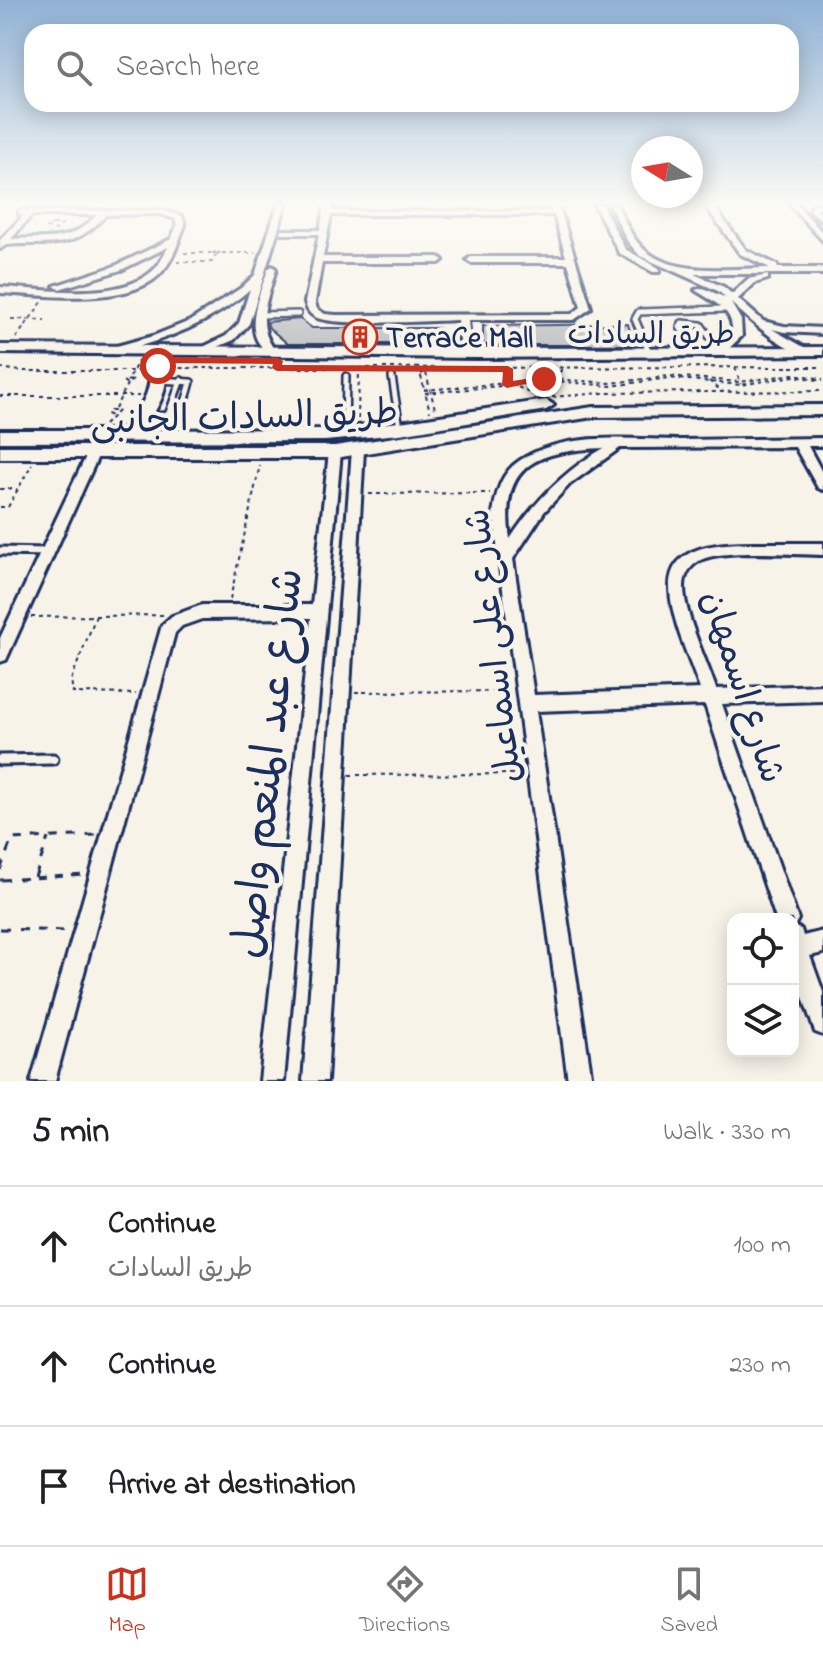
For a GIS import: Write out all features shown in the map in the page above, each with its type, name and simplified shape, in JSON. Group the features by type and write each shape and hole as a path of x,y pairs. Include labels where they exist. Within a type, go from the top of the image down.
{"main road":[{"name":"طريق السادات الجانبى","path":"3,353 204,349 275,359 338,351 823,351"},
{"path":"338,351 364,364"},
{"path":"557,365 567,352"},
{"name":"طريق السادات","path":"3,353 151,371 275,359 364,364 557,365 823,361"},
{"path":"118,431 155,397 151,371"},
{"name":"طريق السادات","path":"0,436 118,431 250,447 352,431 400,428 642,389 823,397"},
{"name":"طريق السادات الجانبى","path":"0,452 250,447 335,452 593,412 823,410"},
{"path":"460,434 470,416"}],"street":[{"path":"39,290 118,268 145,254"},
{"path":"0,290 122,289 150,278 168,254"},
{"path":"204,349 239,331 269,254"},
{"path":"271,254 256,330 275,359"},
{"path":"319,254 310,302 318,315 336,318 463,318 580,315 586,308 569,254"},
{"path":"628,254 727,306 737,320 739,331 734,341 720,351"},
{"path":"644,254 734,298 776,337 806,351"},
{"path":"713,271 729,254"},
{"path":"747,254 758,262 790,271"},
{"path":"318,260 439,260"},
{"path":"471,260 571,260"},
{"path":"679,271 823,272"},
{"path":"727,306 751,279 823,272"},
{"path":"117,349 161,337 199,321 229,303 262,273"},
{"path":"463,318 466,353"},
{"path":"755,320 784,329 823,331"},
{"path":"239,331 247,334 256,330"},
{"path":"799,442 823,485"},
{"name":"شارع على اسماعيل","path":"580,1081 500,514 502,493 516,470 541,454 574,447 823,442"},
{"path":"507,557 547,497 582,468 621,445"},
{"name":"شارع عبد المنعم واصل","path":"315,1081 358,450"},
{"path":"0,655 94,452"},
{"name":"شارع عبد المنعم واصل","path":"272,1081 335,452"},
{"name":"شارع اسمهان","path":"785,913 675,591 682,566 704,551 823,549"},
{"path":"43,1081 163,641 177,621 202,612 347,612"},
{"path":"528,697 710,697 823,693"},
{"path":"799,943 823,942"},
{"path":"799,955 823,1024"}],"lane":[{"path":"649,352 635,319 639,312 727,306"},
{"path":"259,315 298,314"},
{"path":"694,351 680,327 682,323 701,325 720,351"},
{"path":"141,410 177,414 184,408 192,383 151,371"},
{"path":"346,376 352,431"},
{"path":"392,377 400,428"},
{"path":"168,415 181,380"},
{"path":"0,551 48,552"},
{"path":"0,760 53,759"}],"path":[{"path":"164,262 212,262 214,254"},
{"path":"3,353 50,291"},
{"path":"11,319 45,320"},
{"path":"0,368 20,371 151,371 275,359 418,368 508,369 557,365 648,369 823,367"},
{"path":"352,431 364,364"},
{"path":"555,380 557,365"},
{"path":"418,368 431,417"},
{"path":"420,374 432,368"},
{"path":"735,368 741,384"},
{"path":"761,382 762,368"},
{"path":"507,385 508,369"},
{"path":"642,389 648,369"},
{"path":"127,384 123,381 151,371"},
{"path":"426,373 436,411"},
{"path":"486,388 555,380 622,384 642,389 669,378 741,384 794,376 823,380"},
{"path":"130,378 131,382"},
{"path":"706,379 723,392"},
{"path":"425,392 527,386 555,380"},
{"path":"111,416 108,412 115,409 127,384 137,384"},
{"path":"622,384 642,389"},
{"path":"527,386 535,400"},
{"path":"527,386 538,389 531,393"},
{"path":"0,396 141,396 141,410"},
{"path":"115,409 118,413"},
{"path":"118,431 104,426 111,416 126,412"},
{"path":"227,612 250,447"},
{"path":"0,507 8,507 39,452"},
{"path":"0,489 19,489"},
{"path":"355,494 502,493"},
{"path":"18,617 157,614 170,615 177,621"},
{"path":"96,615 71,680 73,693 81,696 149,693"},
{"path":"342,692 528,697"},
{"path":"336,775 538,774"},
{"path":"0,870 12,839 111,835"},
{"path":"34,878 48,837"},
{"path":"0,880 101,873"},
{"path":"0,929 85,931"}],"building":[{"name":"TerraCe Mall","path":"300,319 312,328 439,328 442,344 288,344 269,328 267,322"},
{"name":"TerraCe Mall","path":"628,324 634,345 483,345 483,326"}],"place":[{"name":"TerraCe Mall","path":"360,337"}],"route":[{"path":"158,366 156,360 278,361 277,368 508,369 507,385 544,379"}]}
